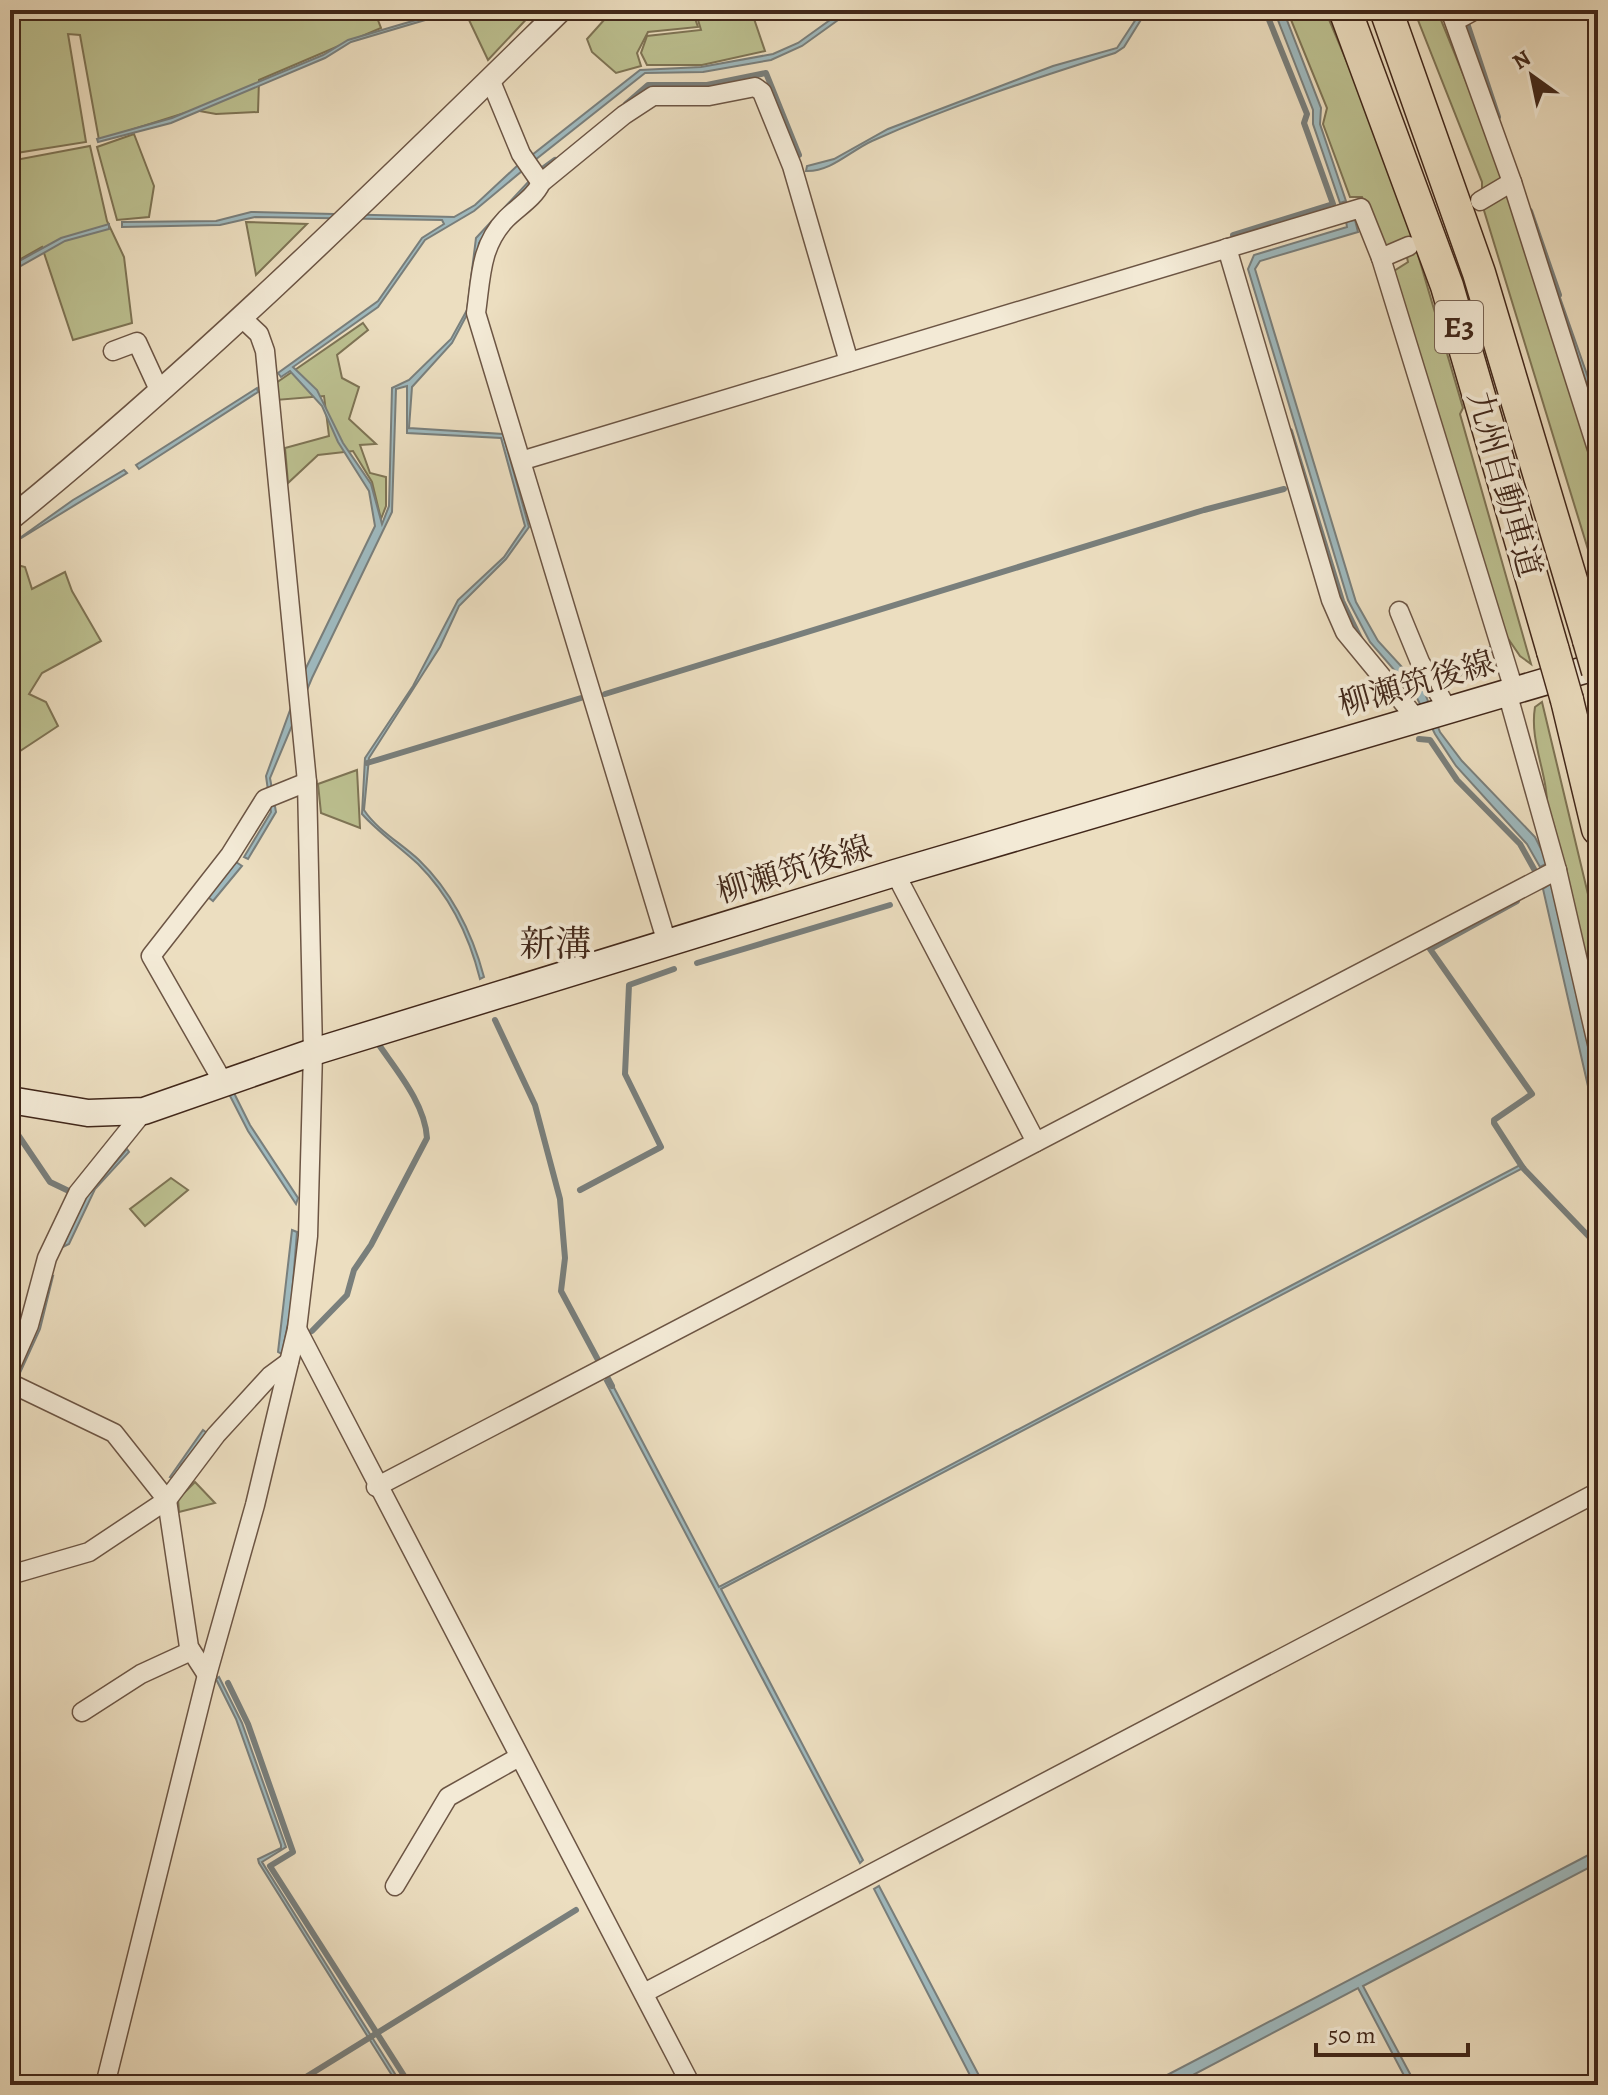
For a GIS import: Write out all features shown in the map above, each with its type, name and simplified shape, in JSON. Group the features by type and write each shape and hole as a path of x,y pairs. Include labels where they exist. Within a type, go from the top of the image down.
{"highway":[{"name":"九州自動車道","path":"1345,10 1447,286 1567,700 1598,829"},
{"name":"九州自動車道","path":"1386,10 1479,273 1595,659"}],"main road":[{"name":"柳瀬筑後線","path":"10,1100 88,1113 144,1111 313,1052 895,873 1511,691 1595,659"}],"street":[{"path":"10,519 242,318 561,10"},
{"path":"1475,10 1453,16 1512,182 1598,452"},
{"path":"490,79 521,154 541,183"},
{"path":"667,943 524,460 476,313 484,250 502,223 536,193 541,183 624,115 653,96 709,96 755,87 762,92 792,166 849,362"},
{"path":"1480,201 1512,182"},
{"path":"524,460 1361,208 1381,258 1511,691 1598,1048"},
{"path":"1381,258 1409,246"},
{"path":"1227,248 1331,600 1345,632 1415,717"},
{"path":"105,2085 207,1675 255,1505 297,1329 308,1236 313,1052 307,782 265,351 259,334 242,318"},
{"path":"113,351 137,342 160,392"},
{"path":"1399,611 1420,662 1447,708"},
{"path":"223,1082 151,956 230,855 265,799 307,782"},
{"path":"376,1487 1556,870"},
{"path":"895,873 1036,1142"},
{"path":"10,1368 29,1325 47,1258 78,1193 144,1111"},
{"path":"297,1329 376,1487 691,2085"},
{"path":"10,1575 89,1552 167,1500 216,1435 270,1376 289,1362"},
{"path":"10,1383 114,1433 167,1500 191,1651 207,1675"},
{"path":"644,1993 1598,1492"},
{"path":"82,1712 141,1674 191,1651"},
{"path":"395,1886 448,1797 519,1757"}],"green space":[{"path":"10,10 374,10 381,28 259,80 258,112 216,114 194,110 99,140 80,35 68,34 86,142 10,154"},
{"path":"492,10 535,10 488,60 469,20"},
{"path":"613,10 692,10 698,27 648,32 637,53 641,66 616,73 592,52 587,39"},
{"path":"695,10 751,10 765,51 702,65 647,65 641,53 647,36 701,30"},
{"path":"1287,10 1325,10 1377,133 1414,239 1385,252 1362,197 1350,197 1323,124 1327,108"},
{"path":"1414,10 1437,10 1507,182 1482,196 1482,182"},
{"path":"134,134 154,186 149,217 117,220 97,147"},
{"path":"90,146 107,221 124,257 132,323 73,340 42,247 10,265 10,161"},
{"path":"1509,188 1598,479 1598,582 1482,204"},
{"path":"246,222 307,224 256,275"},
{"path":"1416,248 1463,408 1460,414 1531,664 1520,656 1505,634 1394,271 1408,262 1406,253"},
{"path":"363,323 368,330 337,355 342,378 359,387 349,419 376,444 360,445 370,473 386,477 386,506 381,519 372,482 353,451 318,455 288,483 285,448 329,436 324,396 276,400 276,383"},
{"path":"10,563 25,567 32,589 65,572 72,591 101,641 42,673 29,694 46,702 58,726 14,755 10,752"},
{"path":"1542,702 1598,936 1598,1020 1547,811 1534,720 1535,707"},
{"path":"357,770 360,828 321,813 318,784"},
{"path":"171,1178 188,1190 145,1226 130,1209"},
{"path":"195,1482 215,1503 179,1512 178,1499"}],"water":[{"path":"459,10 351,42 325,58 171,123 98,142 97,139 172,118 323,55 348,40"},
{"path":"844,10 852,10 802,46 771,60 703,72 645,73 535,160 532,155 640,70 701,67 773,54 798,43"},
{"path":"1142,10 1147,10 1124,47 1115,53 931,116 872,141 832,165 806,171 807,166 834,159 888,129 1053,66 1117,48"},
{"path":"1274,10 1283,10 1321,108 1320,124 1346,201 1340,203 1313,124 1313,110"},
{"path":"518,165 522,171 474,211 425,240 378,307 293,367 317,390 343,443 371,484 382,524 389,506 392,388 409,380 451,339 467,310 476,238 530,180 533,182 479,243 470,309 452,343 412,387 409,428 503,434 529,527 506,559 459,606 440,647 369,758 364,810 419,860 442,886 474,944 484,977 480,979 464,932 440,889 418,864 362,814 365,758 413,686 458,600 504,557 525,526 501,438 407,433 407,386 396,389 392,512 312,678 270,778 276,812 248,859 244,857 271,812 266,776 304,672 375,526 369,491 338,442 322,406 290,371 281,377 278,373 378,301 422,238 444,224 442,220 255,217 220,225 122,227 122,222 216,221 251,212 454,217 475,205"},
{"path":"1355,220 1358,232 1260,261 1255,269 1356,602 1378,641 1424,691 1440,732 1462,761 1535,837 1548,863 1540,867 1527,844 1456,766 1435,734 1415,694 1370,642 1348,600 1248,269 1254,255 1347,227 1346,221"},
{"path":"109,224 109,229 65,241 10,272 10,266 61,238"},
{"path":"1557,289 1598,406 1598,421"},
{"path":"257,388 258,392 139,469 136,465"},
{"path":"124,470 127,473 10,545 73,500"},
{"path":"1490,647 1492,651 1449,684 1445,681"},
{"path":"236,862 242,866 213,901 208,897"},
{"path":"1555,881 1598,1088 1598,1130 1543,889"},
{"path":"231,1087 250,1125 298,1198 296,1204 248,1131 227,1090"},
{"path":"127,1149 129,1152 95,1189 69,1244 63,1247 81,1203"},
{"path":"1522,1164 1525,1167 721,1589 863,1860 860,1863 605,1381 610,1380 719,1587"},
{"path":"292,1230 297,1232 291,1308 282,1354 278,1352"},
{"path":"53,1276 40,1329 19,1375 14,1373 49,1277"},
{"path":"203,1430 207,1433 181,1465 175,1479 170,1477"},
{"path":"219,1677 242,1723 286,1847 262,1862 402,2085 398,2085 259,1863 258,1859 281,1848 281,1845 236,1719 216,1679"},
{"path":"1598,1850 1598,1863 1363,1986 1416,2085 1409,2085 1358,1988 1174,2085 1148,2085"},
{"path":"879,1886 984,2085 975,2085 874,1889"}],"waterway":[{"path":"1233,235 1333,204 1304,123 1307,114 1265,10"},
{"path":"1465,17 1498,117"},
{"path":"626,104 648,85 707,85 766,73 799,155"},
{"path":"544,168 555,160"},
{"path":"1530,211 1559,295"},
{"path":"1290,431 1342,601 1361,640"},
{"path":"605,694 1204,510 1284,489"},
{"path":"367,763 581,698"},
{"path":"1419,739 1430,740 1457,780 1520,844 1534,869"},
{"path":"1517,901 1430,949 1532,1094 1494,1123 1523,1168 1598,1246"},
{"path":"697,963 890,905"},
{"path":"580,1190 661,1147 625,1074 629,985 674,969"},
{"path":"495,1020 535,1105 560,1199 565,1258 561,1291 612,1386"},
{"path":"312,1331 347,1295 354,1270 371,1245 427,1138 415,1100 377,1042"},
{"path":"10,1123 50,1182 73,1193"},
{"path":"228,1683 248,1724 293,1852 270,1866 410,2085"},
{"path":"293,2085 576,1910"}],"district":[{"name":"新溝","path":"555,943"}]}
